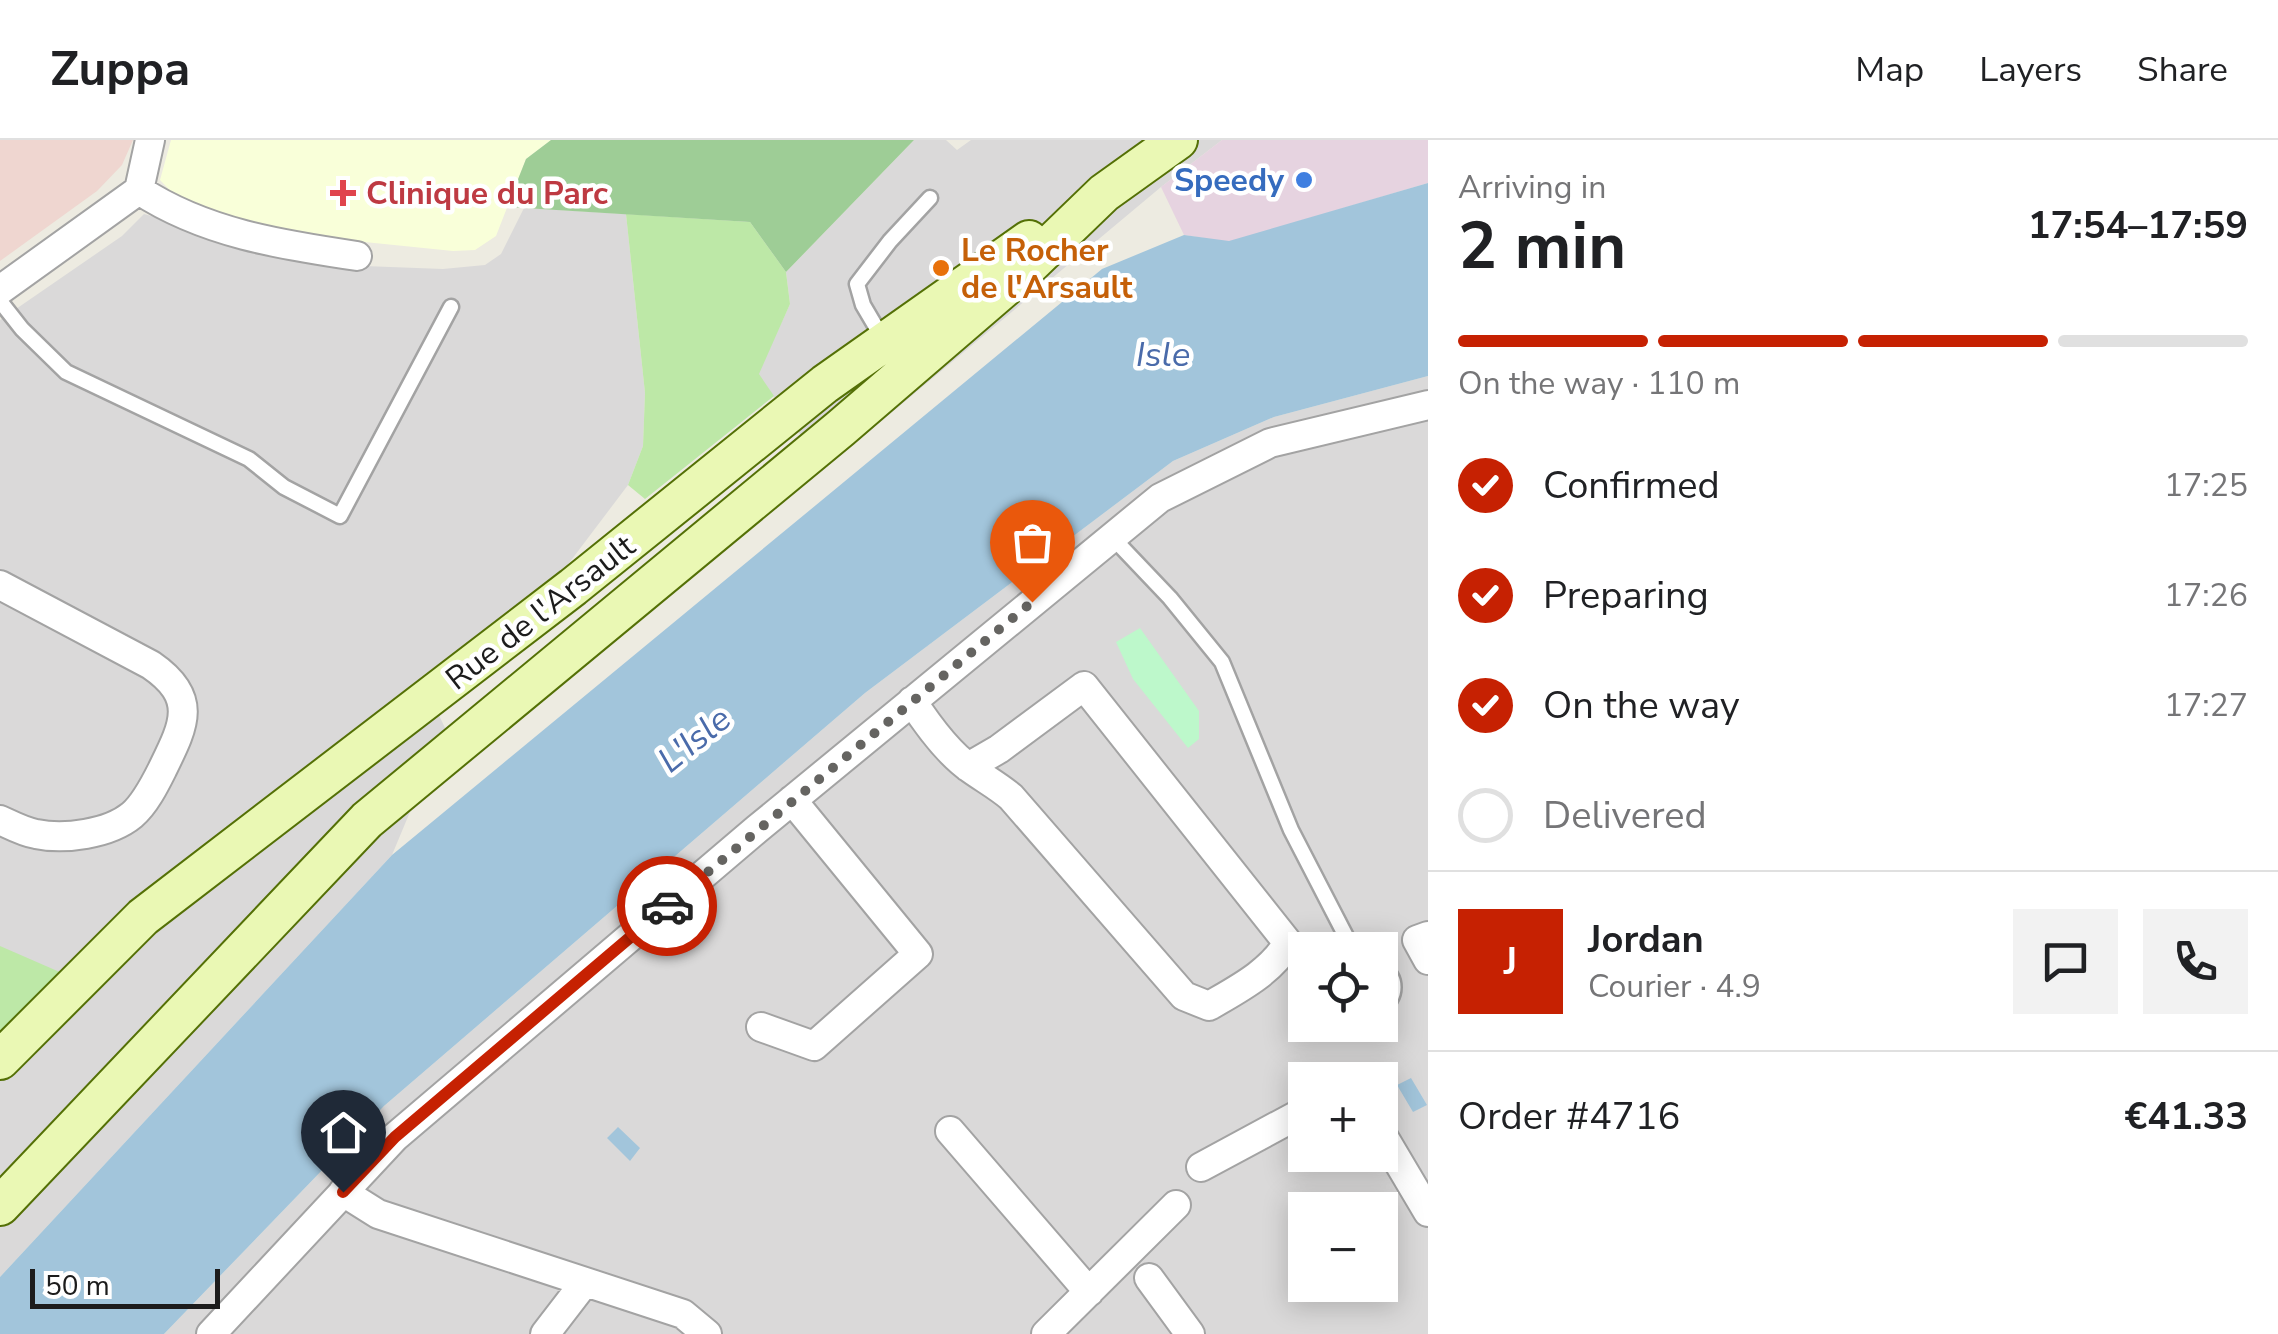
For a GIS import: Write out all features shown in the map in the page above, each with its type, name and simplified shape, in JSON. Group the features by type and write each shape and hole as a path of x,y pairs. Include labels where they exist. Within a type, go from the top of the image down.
{"main road":[{"path":"0,1206 367,820 1020,275 1104,193 1178,140"},
{"name":"Rue de l'Arsault","path":"0,1060 144,917 599,566 870,350 1104,193"},
{"path":"870,350 892,353 909,369"},
{"path":"825,384 858,387 872,400"}],"street":[{"path":"0,290 139,190 150,140"},
{"path":"139,190 180,213 240,234 358,256"},
{"path":"210,1334 395,1137 792,800 1160,498 1270,443 1428,405"},
{"path":"0,584 172,679 183,704 183,727 154,785 132,815 101,829 66,836 34,834 0,820"},
{"path":"912,701 968,767 1011,797 1184,996 1209,1006 1244,986 1279,958 1288,944 1084,686 968,767"},
{"path":"761,1027 814,1046 918,954 792,800"},
{"path":"1428,936 1417,940 1428,960"},
{"path":"1200,1168 1288,1120"},
{"path":"950,1131 1088,1292"},
{"path":"1398,1154 1420,1182 1428,1212"},
{"path":"343,1192 378,1214 684,1314 707,1334"},
{"path":"1046,1334 1176,1205"},
{"path":"1149,1278 1190,1334"},
{"path":"545,1334 585,1282"}],"lane":[{"path":"870,350 857,284 930,198"},
{"path":"0,301 66,372 249,459 284,487 340,516 451,308"},
{"path":"1112,537 1170,598 1222,662 1290,830 1344,932"}],"shaded area":[{"path":"0,140 133,140 122,165 97,191 0,261"},
{"name":"Clinique du Parc","path":"171,140 551,140 526,159 496,236 475,250 453,251 286,234 190,211 160,180"},
{"path":"914,140 946,140 957,150 971,140 1222,140 824,469 758,374 790,304 786,272"},
{"path":"1222,140 1428,140 1428,183 1229,242 1184,235 1161,187"},
{"path":"524,208 626,214 645,393 643,446 628,485 566,567 421,677 445,728 392,855 0,1277 0,320 122,236 144,214 271,249 364,266 443,269 485,265 501,254"},
{"path":"1428,376 1428,1334 164,1334 384,1106 865,693 1173,461 1274,417"},
{"path":"1140,628 1199,711 1199,739 1188,748 1133,679 1116,642"}],"green space":[{"path":"551,140 914,140 786,272 750,222 507,207 526,159"},
{"path":"626,214 750,222 786,272 790,304 759,374 774,396 645,499 628,485 643,446 645,393"},
{"path":"0,946 62,973 0,1036"}],"water":[{"name":"Isle","path":"1428,183 1428,376 1274,417 1173,461 865,693 384,1106 164,1334 0,1334 0,1277 392,855 1102,269 1184,235 1229,241"},
{"path":"1411,1078 1427,1105 1413,1112 1398,1084"},
{"path":"618,1127 640,1148 630,1161 607,1138"}],"way so far":[{"path":"667,906 1032,602"}],"place":[{"name":"Speedy","path":"1304,180"},
{"name":"Clinique du Parc","path":"343,193"},
{"name":"Le Rocher de l'Arsault","path":"941,268"}],"route":[{"path":"343,1192 395,1137 667,906"}],"water label":[{"name":"L'Isle","path":"694,739"}]}
